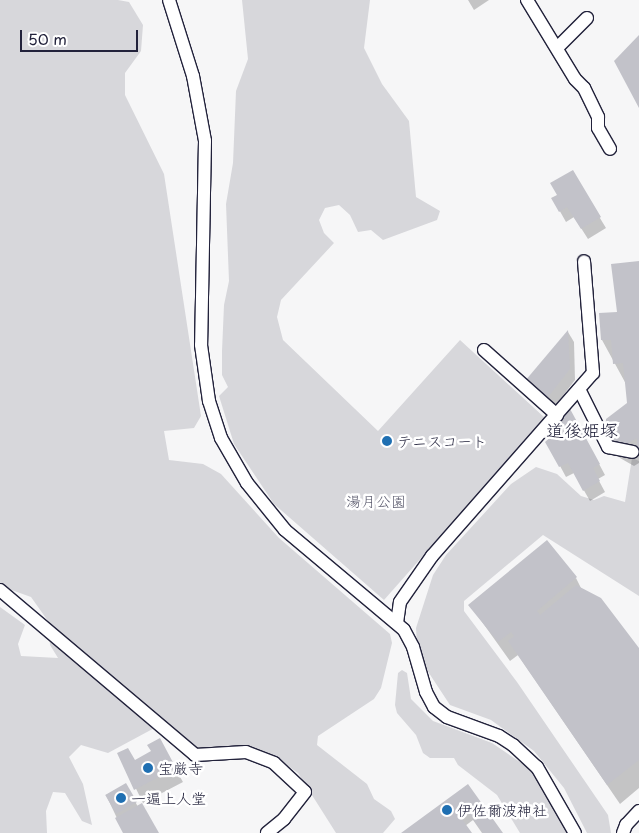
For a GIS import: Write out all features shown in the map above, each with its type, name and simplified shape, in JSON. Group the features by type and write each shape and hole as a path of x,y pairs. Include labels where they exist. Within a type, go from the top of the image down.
{"street":[{"path":"168,0 193,76 205,141 201,345 203,375 214,418 247,483 285,530 397,623 413,647 426,692 434,707 447,717 499,736 513,745 537,767 575,833"},
{"path":"527,0 558,47 575,79 584,88 598,117 598,128 610,149"},
{"path":"558,47 587,18"},
{"path":"397,623 400,602 432,556 593,374 584,261"},
{"path":"484,350 557,414"},
{"path":"579,389 608,447 633,452"},
{"path":"0,590 194,754 246,752 274,764 305,792 284,820 267,833"},
{"path":"624,833 626,824 639,811"}],"green space":[{"path":"0,0 118,0 129,2 143,25 141,51 125,73 125,95 164,174 201,416 194,428 164,431 169,460 203,464 221,474 279,538 390,634 392,643 381,688 374,699 318,736 317,745 367,784 374,799 391,811 395,819 383,833 336,833 298,773 278,759 193,748 160,725 108,753 81,745 69,757 83,784 92,825 82,821 65,793 53,792 46,811 47,833 0,833 0,607 25,625 18,644 21,656 58,658 50,645 48,621 31,597 6,588 0,597"},
{"name":"湯月公園","path":"242,0 370,0 364,48 382,84 409,121 416,197 440,211 437,220 383,240 371,230 358,232 350,215 339,205 325,208 319,220 324,233 334,243 281,300 277,317 283,340 378,431 460,340 545,418 384,600 274,504 234,444 219,396 228,387 222,375 224,305 229,281 226,204 233,163 236,91 248,59"},
{"path":"632,458 639,461 639,596 543,535 464,601 464,611 517,682 608,815 611,833 587,833 564,788 534,751 491,720 450,705 425,667 417,646 416,628 433,575 446,555 511,484 536,467 557,474 581,496 594,500 604,496 625,502"},
{"path":"402,670 407,673 411,699 433,721 492,743 533,771 570,833 520,833 497,795 458,765 454,758 430,758 423,753 416,735 397,713 395,705 398,673"}],"building":[{"path":"639,35 639,108 614,61"},
{"path":"573,170 601,217 581,229 567,207 559,212 551,198 557,195 550,183"},
{"path":"639,261 639,451 637,451 637,438 622,447 605,434 606,419 627,403 623,363 613,364 611,340 601,340 599,313 617,312 611,264"},
{"path":"568,330 570,369 545,401 525,381"},
{"path":"569,407 600,464 593,468 600,481 583,491 568,463 559,467 545,442 555,433 552,428"},
{"path":"547,540 577,577 537,611 540,615 576,585 601,598 639,648 639,760 607,785 508,641 514,636 511,632 498,642 468,605"},
{"name":"宝厳寺","path":"160,738 176,768 134,790 117,753 128,748 135,760 151,751 147,745"},
{"name":"一遍上人堂","path":"126,783 137,802 116,814 105,795"},
{"name":"伊佐爾波神社","path":"468,784 503,833 483,833 464,807 457,812 472,833 401,833"},
{"path":"142,803 159,833 123,833 115,818"}],"place":[{"name":"テニスコート","path":"387,441"},
{"name":"宝厳寺","path":"148,768"},
{"name":"一遍上人堂","path":"121,798"},
{"name":"伊佐爾波神社","path":"447,810"}],"district":[{"name":"道後姫塚","path":"582,430"}]}
